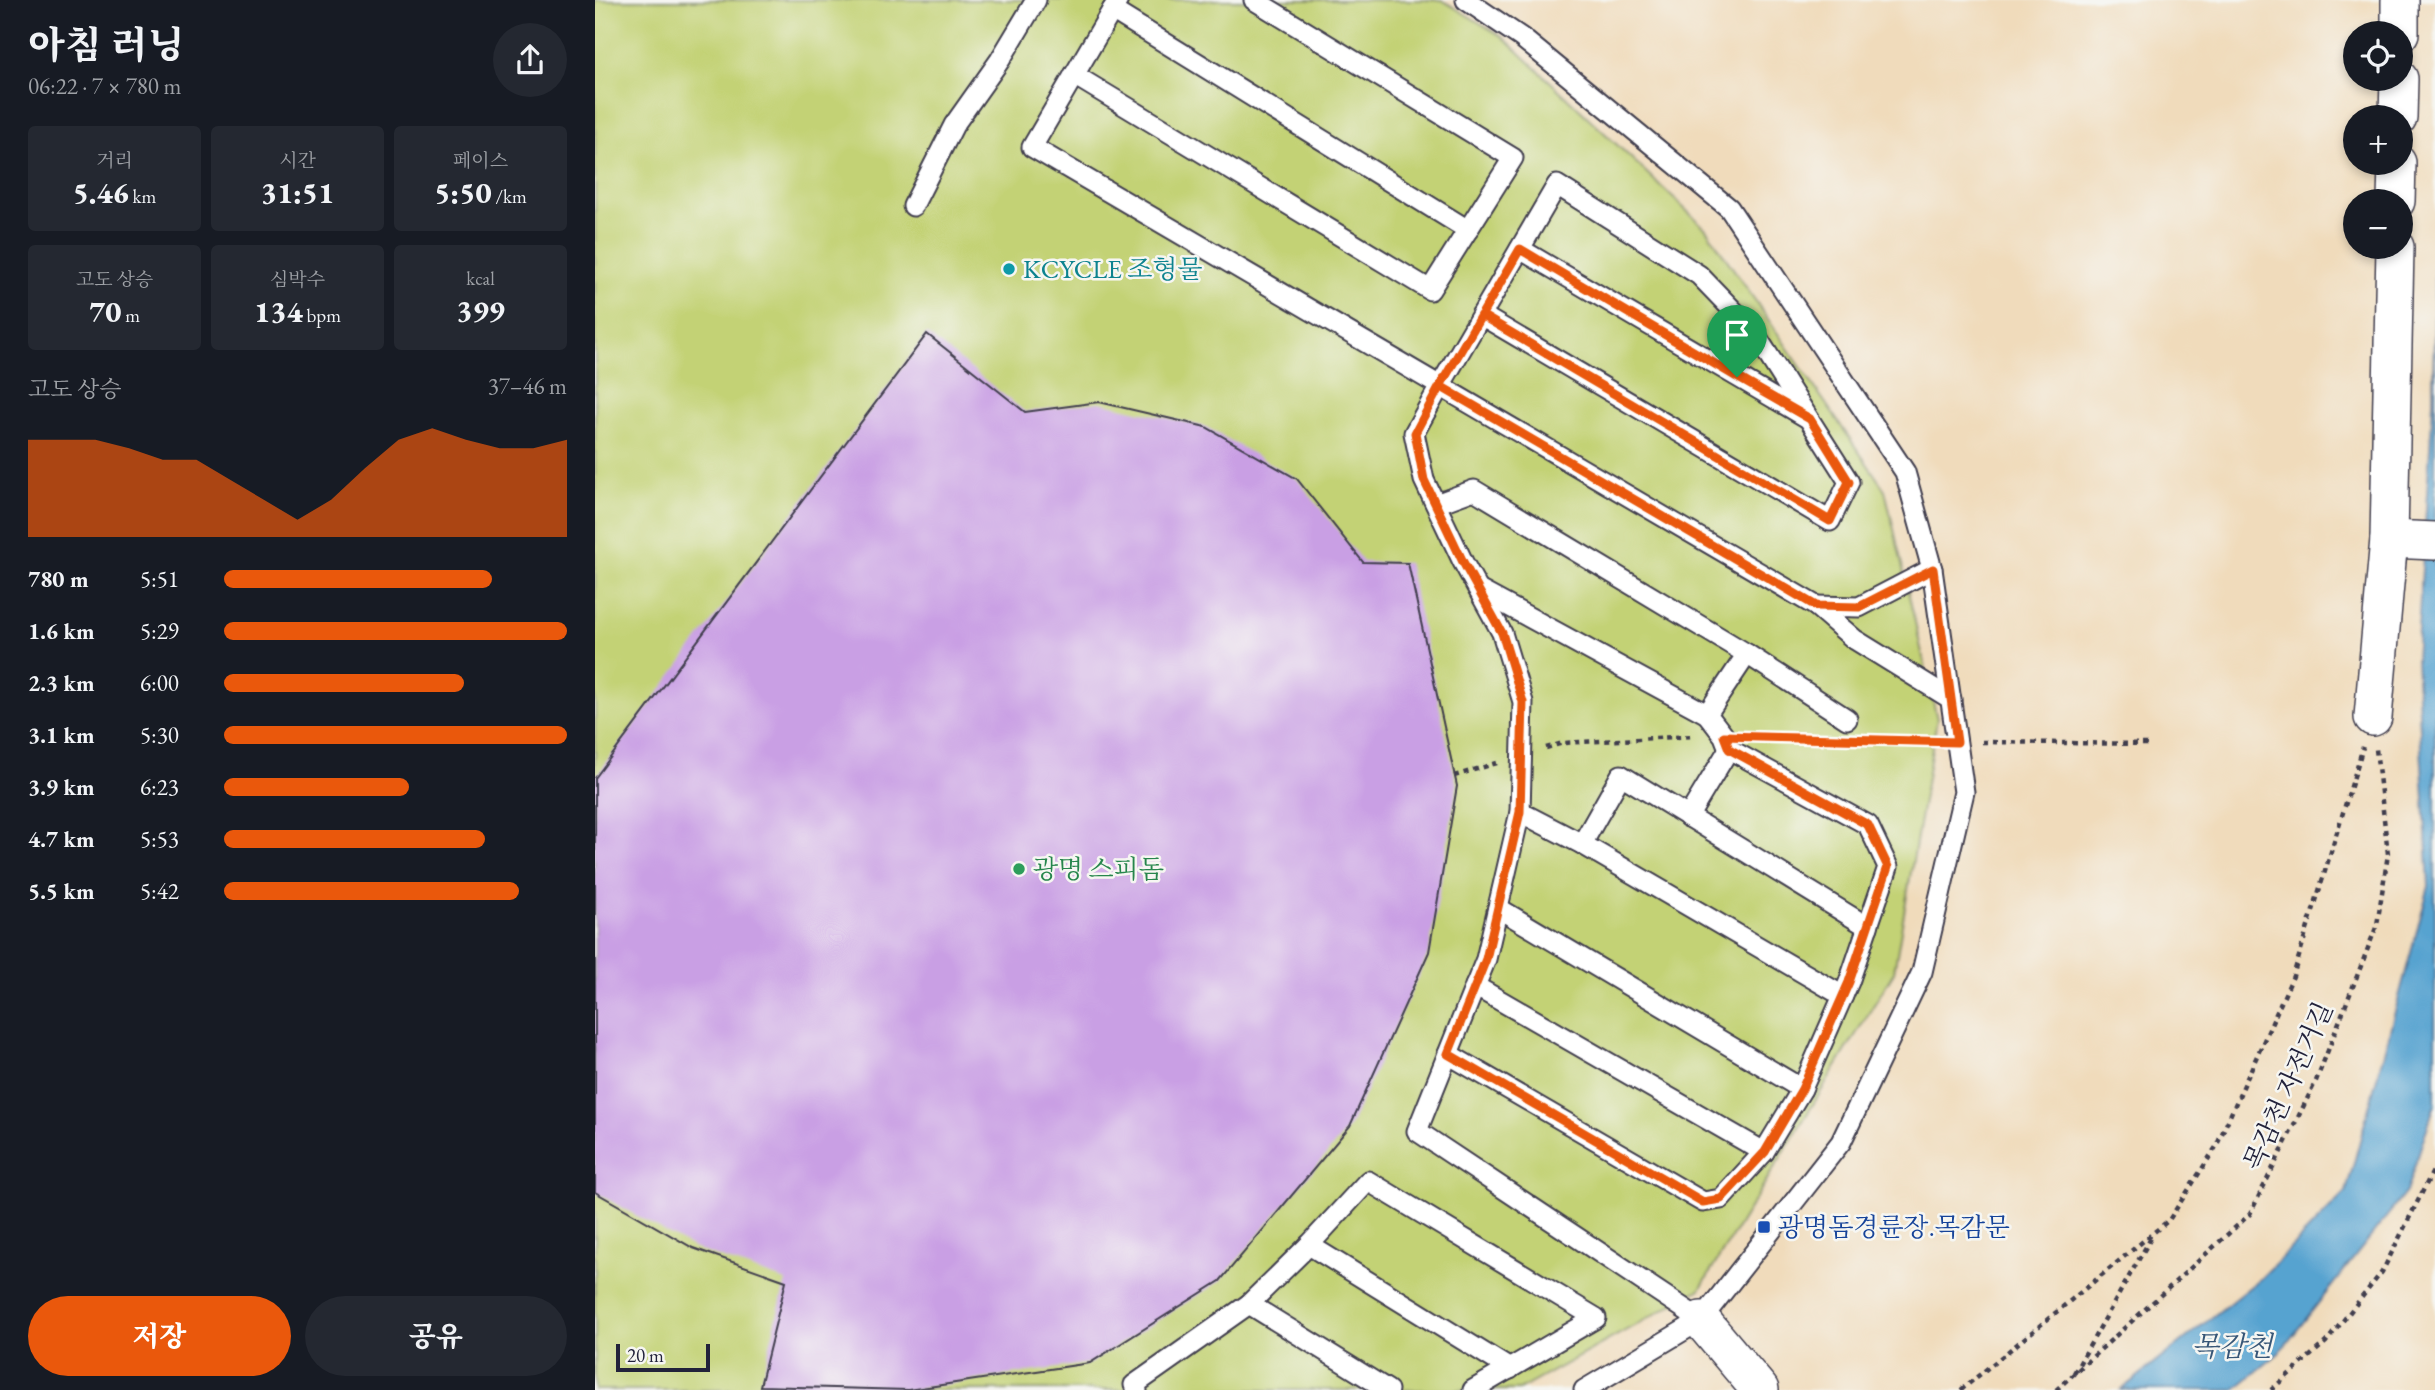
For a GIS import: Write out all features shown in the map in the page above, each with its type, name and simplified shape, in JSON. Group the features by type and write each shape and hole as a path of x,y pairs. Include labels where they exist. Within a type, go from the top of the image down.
{"street":[{"path":"2400,0 2400,21"},
{"path":"2373,716 2389,539 2395,259"},
{"path":"2389,539 2435,541"},
{"path":"1701,1320 1760,1390"}],"lane":[{"path":"913,206 954,125 1000,60 1036,0"},
{"path":"1074,75 1430,290 1513,158 1254,0"},
{"path":"1466,0 1522,38 1728,208 1905,472 1933,569 1964,792 1922,972 1841,1142 1701,1320 1584,1390"},
{"path":"1468,230 1115,5 1032,148 1816,606 1854,639 1951,699"},
{"path":"1481,315 1830,521 1849,482 1753,331 1699,275 1557,185 1481,315 1440,386 1415,433 1424,480 1502,633 1523,702 1520,812 1486,959 1417,1131 1701,1320"},
{"path":"1520,249 1810,419"},
{"path":"1436,504 1474,490 1747,654 1847,719"},
{"path":"1816,606 1859,607 1933,569"},
{"path":"1448,1054 1703,1202 1721,1199 1765,1152 1802,1089 1843,996 1888,867 1868,825 1726,742 1707,714 1479,589"},
{"path":"1707,714 1747,654"},
{"path":"1688,817 1726,742"},
{"path":"1582,844 1621,775 1868,927"},
{"path":"1520,812 1582,844 1843,996"},
{"path":"1498,908 1802,1089"},
{"path":"1475,986 1765,1152"},
{"path":"1137,1390 1134,1385 1249,1304 1368,1181 1596,1318 1473,1390"},
{"path":"1309,1245 1510,1368"},
{"path":"1249,1304 1388,1390"}],"path":[{"path":"1961,1390 2169,1220 2216,1147 2293,976 2373,716"},
{"name":"목감천 자전거길","path":"2056,1390 2250,1214 2316,1081 2377,925 2388,854 2373,716"},
{"path":"1539,750 1563,743 1834,739"},
{"path":"1861,740 2149,744"},
{"path":"1454,776 1503,761"},
{"path":"2271,1390 2326,1342 2382,1272 2435,1167"},
{"path":"2072,1377 2154,1233"}],"green space":[{"path":"595,0 1442,0 1503,37 1706,229 1885,490 1937,719 1894,972 1700,1289 1519,1390 595,1390"}],"water":[{"name":"목감천","path":"2435,241 2435,1104 2406,1192 2279,1353 2234,1390 2121,1390 2261,1278 2346,1192 2429,886 2416,660 2433,403"}],"building":[{"name":"광명 스피돔","path":"927,334 1025,412 1099,402 1206,427 1297,479 1363,562 1408,563 1457,786 1429,952 1350,1126 1220,1281 1090,1363 908,1390 760,1386 786,1281 693,1248 595,1192 595,778"}],"place":[{"name":"KCYCLE 조형물","path":"1009,269"},
{"name":"광명 스피돔","path":"1019,869"},
{"name":"광명돔경륜장.목감문","path":"1764,1227"}],"route":[{"path":"1737,377 1520,249 1481,315 1440,386 1415,433 1424,480 1463,562 1502,633 1523,702 1520,812 1486,959 1448,1054 1703,1202 1721,1199 1765,1152 1802,1089 1849,982 1888,867 1868,825 1729,749 1724,736 1957,742 1933,569 1859,607 1816,606 1440,386 1481,315 1830,521 1849,482 1810,419 1737,377"}]}
